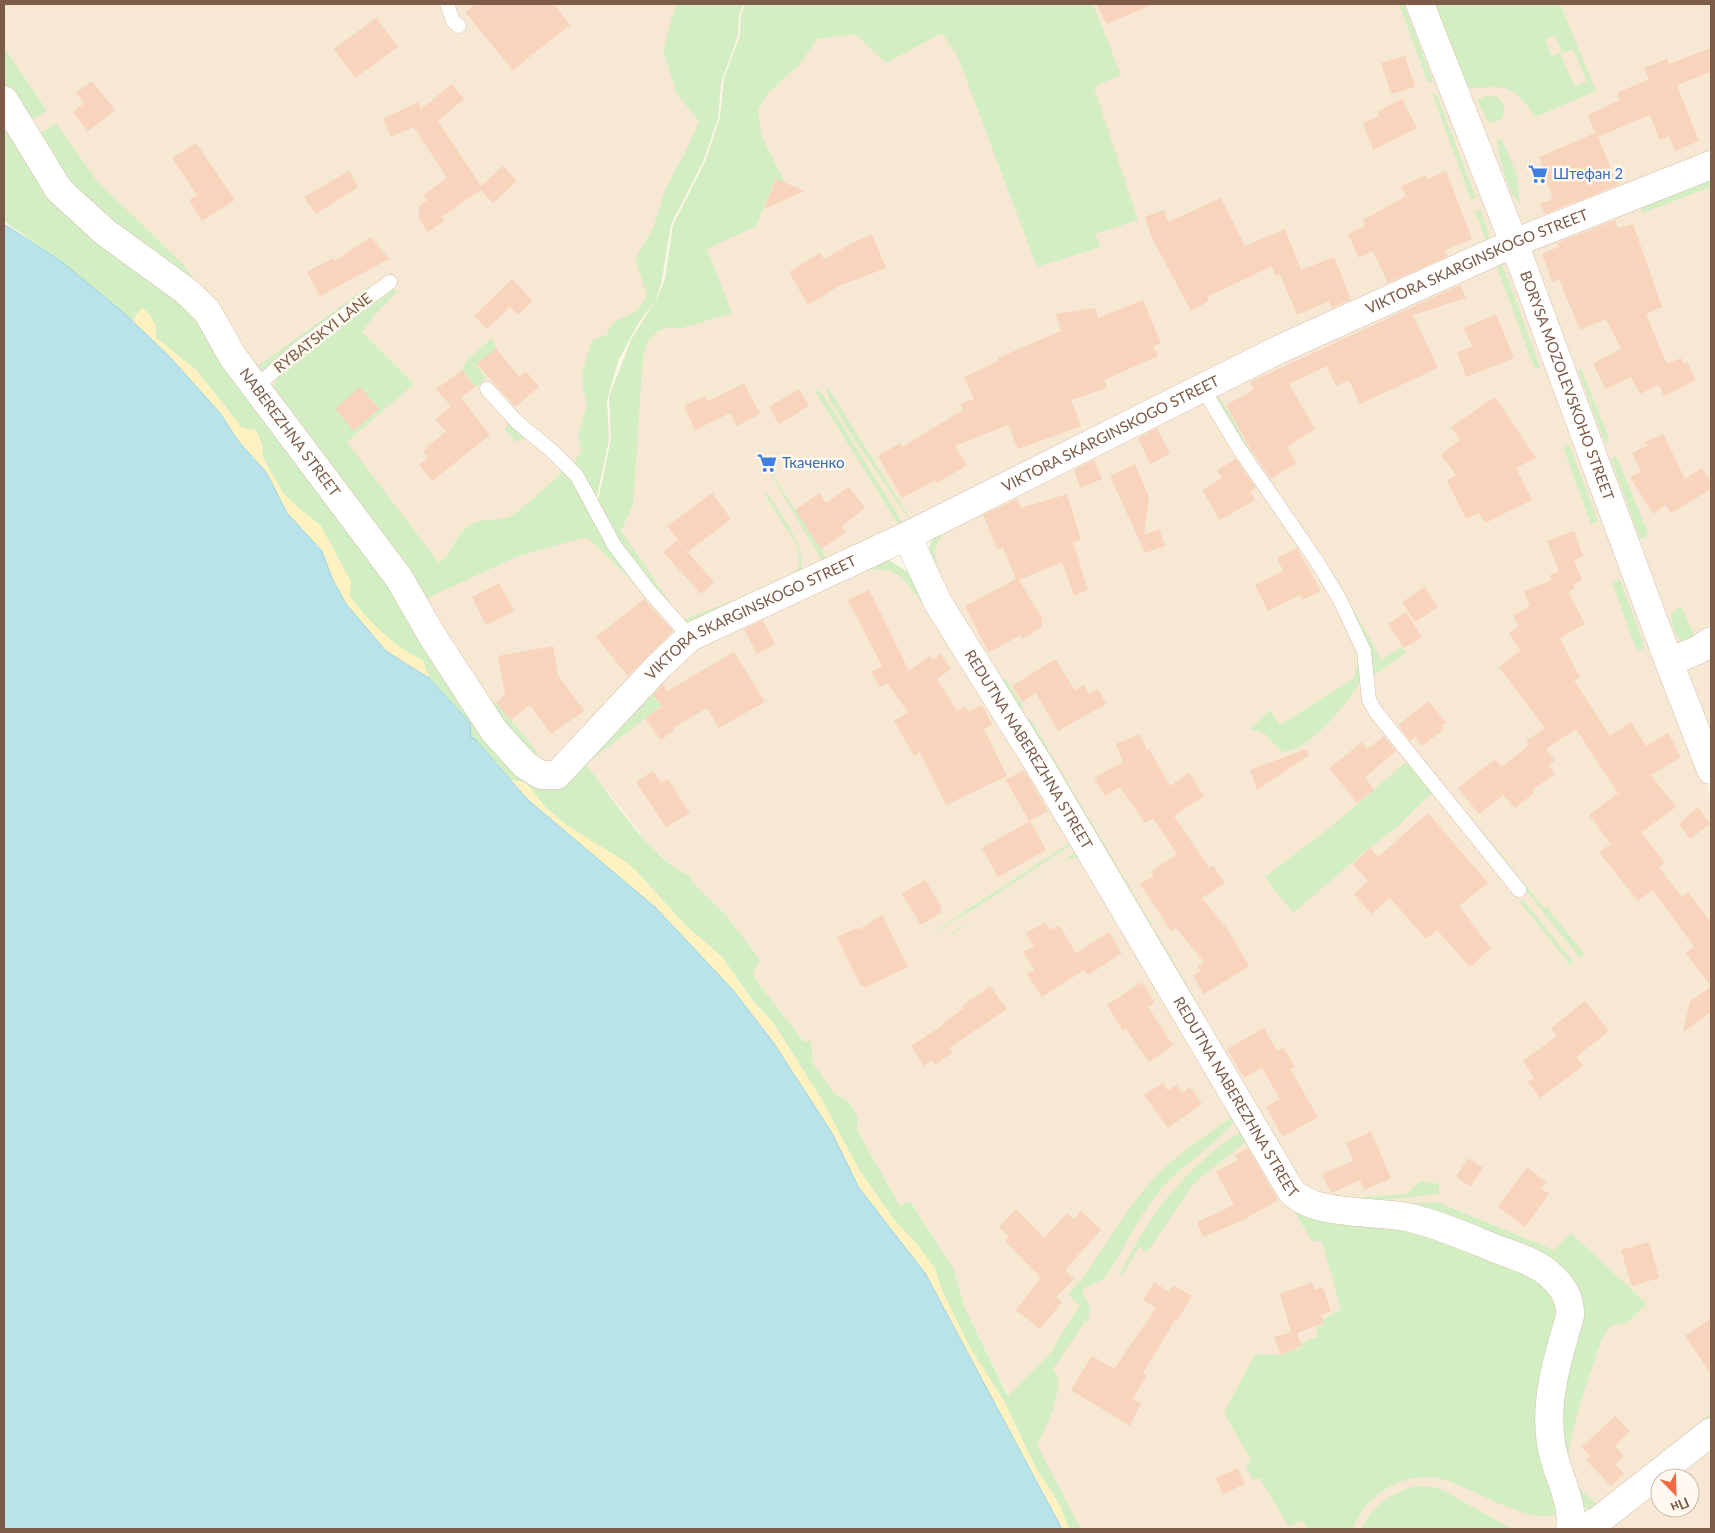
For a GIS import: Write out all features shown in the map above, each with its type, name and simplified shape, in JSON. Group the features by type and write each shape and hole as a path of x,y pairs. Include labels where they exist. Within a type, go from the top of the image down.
{"street":[{"name":"BORYSA MOZOLEVSKOHO STREET","path":"1420,4 1514,243 1669,662 1711,770"},
{"name":"NABEREZHNA STREET","path":"4,100 59,190 105,232 186,290 207,311 233,357 257,386 308,459 399,578 431,634 494,731 525,765 541,775 557,775"},
{"name":"VIKTORA SKARGINSKOGO STREET","path":"557,775 658,666 690,637 907,536 1280,349 1514,243 1711,164"},
{"name":"REDUTNA NABEREZHNA STREET","path":"907,536 938,603 1043,771 1291,1191 1306,1203 1411,1218 1447,1229 1529,1262 1549,1274 1564,1291 1571,1304 1570,1316 1553,1380 1548,1411 1556,1467 1572,1518 1570,1529"},
{"path":"1669,662 1698,650 1711,641"},
{"path":"1584,1529 1599,1520 1711,1432"}],"lane":[{"path":"447,4 453,20 459,26"},
{"name":"RYBATSKYI LANE","path":"257,386 296,350 390,282"},
{"path":"1202,387 1238,447 1316,560 1340,600 1364,651 1369,700 1376,712 1519,890"},
{"path":"487,389 517,422 552,451 577,476 614,545 650,592 690,637"}],"shaded area":[{"path":"4,4 743,4 739,15 738,35 721,83 718,118 703,162 671,224 661,284 655,301 632,333 619,359 613,377 607,400 609,439 596,501 682,636 559,763 541,768 107,228 4,92"},
{"path":"745,4 1412,4 1496,233 1494,242 689,629 597,506 611,439 609,397 631,340 657,298 665,279 673,225 706,160 720,117 724,79 740,35 741,15"},
{"path":"1432,4 1711,4 1711,154 1526,226 1517,223"},
{"path":"1711,175 1711,636 1677,646 1528,255 1533,245"},
{"path":"1500,260 1508,265 1711,796 1711,1424 1654,1468 1650,1468 1650,1471 1601,1509 1584,1508 1304,1194 960,624 929,549 936,528 1191,400"},
{"path":"883,556 912,575 1282,1186 1485,1249 1560,1529 1076,1529 964,1306 954,1270 910,1201 900,1206 857,1130 848,1101 834,1093 813,1063 811,1042 804,1042 756,980 725,914 692,882 691,877 683,874 651,847 586,764 582,762 680,652"},
{"path":"1711,646 1711,743 1685,665"},
{"path":"1711,1440 1711,1529 1597,1529 1650,1488 1650,1518 1700,1518 1700,1468 1676,1468"}],"green space":[{"path":"676,4 743,4 739,15 738,35 721,83 718,118 703,162 671,224 661,284 655,301 639,322 619,359 607,400 609,439 596,501 574,462 581,452 578,435 587,404 583,389 582,372 592,340 607,335 615,323 637,310 647,295 635,259 653,228 666,188 688,147 699,121 677,94 663,50"},
{"path":"745,4 1093,4 1121,75 1094,87 1138,220 1095,234 1100,247 1037,267 958,57 942,33 886,63 856,34 817,39 800,64 768,93 758,111 761,135 785,183 775,180 756,226 707,249 732,313 682,328 666,328 658,331 647,342 643,357 633,504 621,531 682,620 729,602 730,610 689,629 640,574 597,506 611,439 609,397 631,340 657,298 665,279 673,225 706,160 720,117 724,79 740,35 741,15"},
{"path":"1399,4 1404,4 1433,81 1428,83"},
{"path":"1432,4 1560,4 1596,91 1535,117 1519,96 1505,88 1463,87","holes":["1555,36 1562,52 1551,56 1545,39","1573,49 1587,81 1575,87 1560,54"]},
{"path":"4,47 47,111 34,118 23,119 4,92"},
{"path":"1432,93 1437,95 1476,198 1471,200"},
{"path":"1485,96 1498,97 1502,102 1504,113 1502,119 1493,123 1487,120 1477,100"},
{"path":"4,112 23,142 173,287 542,781 650,691 661,706 586,764 648,843 677,869 691,876 692,882 725,914 760,960 753,971 756,980 804,1042 811,1041 813,1063 834,1093 848,1101 858,1117 857,1130 900,1206 910,1201 954,1270 964,1306 1008,1396 1051,1352 1080,1305 1068,1295 1091,1266 1122,1219 1145,1189 1157,1175 1194,1144 1235,1114 1239,1114 1224,1133 1162,1188 1139,1220 1106,1276 1082,1290 1090,1308 1088,1321 1085,1321 1053,1369 1058,1380 1057,1395 1048,1422 1037,1445 1081,1529 1069,1529 1059,1504 1035,1467 1005,1403 970,1348 942,1291 935,1269 916,1243 894,1220 859,1170 820,1097 772,1021 753,1001 722,957 686,926 637,872 566,825 546,808 526,783 511,780 475,739 471,738 470,723 429,678 423,661 401,648 382,632 349,595 351,582 320,525 283,493 263,458 262,445 242,428 196,370 156,338 155,323 137,313 133,322 62,263 4,221"},
{"path":"56,123 97,181 183,264 258,366 369,286 373,289 263,376 107,228 34,137"},
{"path":"1500,139 1516,173 1520,204 1511,191 1504,174 1497,142"},
{"path":"1711,175 1711,187 1642,213 1642,202"},
{"path":"1481,210 1490,239 1486,241 1475,211"},
{"path":"1496,265 1503,266 1540,367 1535,370"},
{"path":"393,289 397,292 376,313 362,332 414,384 347,442 439,563 467,527 477,522 511,516 564,471 525,438 516,442 505,429 509,422 566,470 682,636 679,636 628,577 587,537 518,556 417,603 270,394 281,370 386,290"},
{"path":"492,338 496,348 476,365 486,378 476,388 462,370 467,360"},
{"path":"1581,368 1610,441 1605,443 1578,370"},
{"path":"826,385 914,526 851,434 829,398"},
{"path":"817,390 824,396 901,520 904,531 829,564 821,559 753,445 829,562 900,527 815,391"},
{"path":"1215,393 1226,407 1248,448 1336,581 1381,660 1402,647 1406,653 1373,676 1369,654 1362,634 1343,594 1216,401"},
{"path":"1569,444 1598,521 1591,524 1563,447"},
{"path":"1616,456 1649,535 1640,539 1611,459"},
{"path":"764,493 767,493 794,536 799,548 802,560 801,571 795,579 784,586 746,602 742,596 794,577 800,564 797,545"},
{"path":"936,528 944,531 934,550 943,588 941,589 929,549"},
{"path":"883,556 912,575 923,599 921,602 906,582 892,572 875,569 850,572"},
{"path":"1620,579 1645,648 1637,651 1612,583"},
{"path":"1681,606 1695,638 1686,644 1677,635 1671,619 1671,614"},
{"path":"1356,646 1358,646 1360,679 1357,688 1324,728 1314,737 1293,750 1282,752 1265,734 1250,729 1270,710 1280,725 1353,679 1357,666"},
{"path":"1005,678 1024,707 1017,708 998,679"},
{"path":"496,702 538,753 532,761 492,705"},
{"path":"1030,718 1179,971 1240,1080 1242,1080 1300,1179 1297,1180 1026,723"},
{"path":"1406,762 1432,793 1395,829 1369,848 1293,913 1265,877 1332,826"},
{"path":"1478,826 1584,954 1580,958 1476,828"},
{"path":"1072,841 1069,846 971,911 926,937"},
{"path":"1076,852 1079,857 1064,860"},
{"path":"1063,860 1064,860 983,913"},
{"path":"1523,900 1573,962 1571,966 1520,902"},
{"path":"971,921 952,935 952,933"},
{"path":"1243,1132 1255,1143 1244,1143 1194,1183 1147,1252 1139,1247 1122,1276 1120,1273 1139,1239 1168,1196 1208,1156 1230,1139"},
{"path":"1274,1178 1538,1272 1561,1300 1546,1380 1563,1510 1551,1515 1536,1515 1519,1511 1450,1482 1425,1477 1412,1478 1400,1482 1383,1491 1367,1505 1353,1529 1308,1529 1302,1520 1289,1527 1260,1478 1253,1480 1246,1465 1252,1462 1224,1413 1255,1354 1281,1355 1302,1347 1301,1343 1318,1337 1316,1327 1325,1324 1323,1320 1341,1309 1322,1241 1312,1241"},
{"path":"1420,1181 1439,1184 1439,1194 1354,1202 1322,1200 1311,1196 1351,1198 1407,1194"},
{"path":"1437,1202 1554,1250 1571,1233 1647,1304 1627,1323 1611,1326 1602,1338 1574,1427 1568,1462 1569,1472 1578,1487 1600,1507 1711,1413 1711,1424 1654,1468 1650,1468 1650,1471 1601,1509 1592,1510 1579,1505 1570,1494 1564,1481 1559,1466 1555,1434 1558,1386 1573,1335 1577,1313 1575,1300 1570,1288 1560,1277 1544,1265 1502,1243 1423,1213 1385,1207 1394,1204"},
{"path":"1417,1486 1439,1488 1512,1529 1361,1529 1371,1513 1384,1501 1399,1492"}],"sand":[{"path":"141,308 153,320 156,338 196,370 242,428 256,430 262,445 263,458 283,493 320,525 351,582 349,595 382,632 401,648 423,661 429,678 386,651 346,604 332,578 322,551 287,513 266,472 239,442 220,413 169,356 133,322"},
{"path":"511,780 526,783 546,808 566,825 626,862 637,872 686,926 722,957 752,1001 772,1022 820,1097 859,1170 894,1220 916,1243 935,1269 942,1291 970,1348 1005,1403 1035,1467 1059,1504 1069,1529 1062,1529 925,1273 859,1188 832,1133 773,1042 733,990 656,908 527,799"}],"water":[{"path":"4,224 62,262 125,314 169,356 220,413 239,442 266,472 287,513 322,551 332,578 346,604 386,651 429,678 470,723 471,738 475,739 527,799 656,908 733,990 773,1042 832,1133 859,1188 925,1273 1062,1529 4,1529"}],"building":[{"path":"476,4 554,4 570,25 513,70 465,12"},
{"path":"1096,4 1154,4 1107,24"},
{"path":"376,18 398,47 355,78 334,49"},
{"path":"1711,48 1711,72 1677,85 1699,141 1675,151 1669,136 1660,140 1650,115 1598,137 1618,185 1545,214 1540,204 1553,199 1539,157 1595,133 1588,115 1620,100 1617,93 1649,79 1644,68 1667,59 1669,64"},
{"path":"1405,56 1415,87 1391,94 1381,63"},
{"path":"92,81 115,110 88,131 73,112 84,103 76,93"},
{"path":"452,84 464,99 438,121 481,186 503,166 517,181 493,203 481,190 441,217 444,221 428,232 419,219 419,207 427,200 423,195 447,178 414,127 391,137 383,119 418,102 421,109"},
{"path":"1402,99 1417,128 1373,150 1363,123 1379,116 1377,112"},
{"path":"196,143 235,200 202,221 189,200 197,195 172,158"},
{"path":"349,171 358,187 316,214 304,197"},
{"path":"1446,171 1472,239 1445,250 1448,256 1388,283 1373,251 1359,258 1348,234 1365,226 1363,220 1406,196 1401,186 1426,175 1428,179"},
{"path":"776,179 805,191 764,209"},
{"path":"1221,198 1245,246 1285,229 1301,270 1334,257 1351,299 1332,308 1329,301 1297,315 1280,274 1276,276 1272,266 1207,297 1209,301 1191,311 1152,238 1145,217 1164,210 1168,222"},
{"path":"1615,220 1618,228 1633,224 1662,307 1646,314 1667,364 1681,358 1684,364 1687,362 1696,380 1664,396 1659,385 1640,394 1631,377 1605,389 1593,363 1621,349 1606,319 1580,330 1559,279 1552,282 1542,253 1559,247 1557,243"},
{"path":"872,234 886,268 839,286 808,305 789,272 820,253 824,259"},
{"path":"371,237 389,259 320,296 307,272 333,258 334,261"},
{"path":"512,279 533,301 518,315 510,307 487,329 474,316"},
{"path":"1460,285 1466,298 1413,315 1438,368 1360,404 1349,380 1336,386 1327,366 1289,384 1315,429 1287,447 1296,463 1271,479 1251,450 1226,405 1254,390 1250,382"},
{"path":"1143,300 1161,343 1153,346 1158,356 1104,380 1107,388 1071,400 1081,426 1018,449 1008,425 955,446 967,465 937,483 935,480 902,498 878,456 900,443 902,447 963,410 960,404 974,399 964,377 999,361 998,358 1061,331 1056,314 1096,308 1098,318"},
{"path":"1496,314 1514,358 1466,377 1457,352 1472,347 1464,328"},
{"path":"496,348 519,377 526,371 539,387 515,407 477,364"},
{"path":"462,370 475,387 461,398 490,435 432,481 419,465 428,457 423,451 446,431 435,420 451,406 436,389"},
{"path":"744,383 760,414 737,426 730,413 695,430 684,406 705,396 708,401"},
{"path":"360,387 379,409 354,431 335,409"},
{"path":"799,389 809,406 779,424 769,407"},
{"path":"1495,397 1536,458 1516,468 1532,500 1485,523 1479,513 1466,519 1447,481 1456,475 1441,455 1460,440 1451,427"},
{"path":"1157,428 1170,454 1150,464 1138,438"},
{"path":"1663,434 1685,479 1702,468 1711,482 1711,489 1671,513 1666,505 1653,514 1630,477 1641,472 1632,453 1647,446 1645,442"},
{"path":"1236,459 1256,488 1250,491 1255,500 1220,520 1202,490 1222,478 1217,470"},
{"path":"1094,460 1102,479 1080,488 1074,470"},
{"path":"1135,464 1149,497 1144,535 1159,529 1165,546 1145,553 1110,476"},
{"path":"849,487 865,508 842,526 846,532 821,549 795,510 820,493 826,503"},
{"path":"712,493 731,519 688,552 667,526"},
{"path":"1067,494 1081,540 1073,542 1088,590 1074,595 1062,562 1019,580 1042,619 1042,627 1022,639 1020,635 989,653 965,606 1016,579 1003,547 998,550 983,515 1017,499 1021,508"},
{"path":"1574,531 1583,556 1574,560 1582,580 1573,584 1574,589 1568,592 1585,624 1560,638 1580,678 1574,680 1610,736 1631,722 1646,746 1668,733 1681,757 1651,775 1676,807 1641,833 1665,863 1659,868 1682,897 1688,892 1711,923 1711,986 1686,953 1694,947 1653,890 1638,901 1599,852 1611,844 1589,815 1618,793 1576,729 1546,749 1555,761 1548,765 1555,774 1532,790 1534,793 1515,808 1503,795 1479,814 1458,788 1495,759 1502,767 1529,745 1526,741 1545,728 1499,667 1521,651 1509,633 1519,626 1513,616 1530,606 1524,591 1552,580 1550,575 1559,571 1547,541"},
{"path":"677,540 714,582 701,594 663,552"},
{"path":"1297,548 1320,589 1319,592 1302,600 1300,595 1268,611 1255,585 1283,571 1277,558"},
{"path":"499,583 514,611 486,625 472,597"},
{"path":"1425,587 1438,607 1415,622 1402,602"},
{"path":"869,590 909,671 930,656 932,660 941,654 951,669 937,679 957,711 965,706 968,712 982,705 992,724 984,729 1007,776 946,805 920,752 914,756 894,721 908,712 887,683 880,687 871,672 882,666 848,600"},
{"path":"644,599 673,631 628,676 596,637"},
{"path":"1406,612 1422,637 1404,648 1388,624"},
{"path":"763,620 775,644 757,654 744,629"},
{"path":"553,646 558,675 584,711 551,734 530,705 510,720 496,702 505,695 498,656"},
{"path":"734,652 765,702 719,728 707,708 673,728 675,730 661,740 645,718 662,707 653,695 663,684 667,691"},
{"path":"1055,659 1075,690 1084,685 1089,694 1098,689 1106,704 1058,731 1036,693 1022,702 1012,686"},
{"path":"1429,701 1446,723 1441,726 1444,729 1422,746 1415,737 1410,741 1398,725"},
{"path":"1140,734 1147,750 1149,749 1170,786 1189,773 1204,796 1174,816 1209,868 1213,866 1225,883 1202,898 1228,930 1249,966 1204,994 1193,976 1201,971 1197,966 1204,962 1176,928 1171,931 1140,884 1154,875 1151,872 1177,854 1153,818 1145,823 1120,787 1105,796 1094,778 1123,762 1116,744"},
{"path":"1384,736 1396,751 1365,777 1374,790 1357,803 1329,768 1362,742 1367,749"},
{"path":"1306,749 1309,755 1257,790 1250,770"},
{"path":"1024,770 1048,811 1029,821 1006,780"},
{"path":"653,771 661,783 668,779 690,813 666,827 636,782"},
{"path":"1698,807 1710,824 1690,839 1679,824"},
{"path":"1428,813 1488,883 1459,906 1491,948 1470,967 1437,930 1426,939 1390,898 1371,914 1354,894 1368,881 1353,864 1370,848 1378,857"},
{"path":"1030,821 1046,850 998,877 982,848"},
{"path":"925,880 941,906 941,913 921,925 902,894"},
{"path":"882,915 908,967 864,988 863,985 861,986 837,937 857,928 858,930"},
{"path":"1046,922 1050,930 1059,925 1076,953 1109,932 1122,953 1088,975 1084,970 1042,997 1027,974 1035,970 1023,952 1034,946 1026,933"},
{"path":"1142,982 1155,1003 1148,1007 1173,1045 1149,1062 1126,1029 1123,1031 1107,1005"},
{"path":"990,986 1007,1009 949,1048 952,1053 935,1065 932,1060 924,1066 911,1046 943,1025 964,1008 962,1006"},
{"path":"1711,987 1711,1012 1683,1032 1690,1001"},
{"path":"1585,1001 1609,1031 1576,1057 1583,1066 1540,1098 1528,1082 1534,1078 1523,1061 1557,1036 1551,1028"},
{"path":"1264,1028 1277,1051 1284,1048 1295,1067 1290,1069 1318,1117 1283,1137 1266,1107 1280,1099 1262,1068 1244,1078 1227,1049"},
{"path":"1163,1083 1168,1091 1176,1085 1182,1093 1190,1087 1202,1104 1168,1128 1144,1095"},
{"path":"1371,1132 1391,1178 1364,1190 1360,1180 1331,1193 1322,1174 1353,1161 1346,1143"},
{"path":"1248,1148 1278,1200 1243,1220 1203,1237 1197,1222 1234,1205 1216,1172 1238,1160 1235,1155"},
{"path":"1469,1158 1483,1168 1470,1187 1456,1176"},
{"path":"1527,1167 1546,1182 1541,1188 1549,1194 1525,1227 1498,1207"},
{"path":"1016,1209 1044,1238 1067,1213 1074,1219 1081,1211 1101,1230 1065,1270 1074,1279 1056,1297 1062,1302 1040,1329 1016,1310 1041,1278 1005,1241 1009,1237 999,1227"},
{"path":"1649,1242 1659,1278 1632,1286 1621,1250"},
{"path":"1154,1282 1169,1292 1173,1285 1192,1296 1143,1373 1147,1376 1132,1399 1141,1403 1130,1426 1071,1390 1092,1356 1114,1369 1156,1308 1143,1300"},
{"path":"1312,1282 1315,1290 1323,1287 1331,1311 1321,1315 1324,1323 1297,1333 1302,1346 1281,1355 1274,1337 1291,1332 1280,1294"},
{"path":"1711,1318 1711,1374 1685,1336"},
{"path":"1615,1416 1630,1431 1615,1446 1624,1456 1615,1464 1624,1474 1611,1486 1586,1460 1590,1456 1582,1447"},
{"path":"1238,1468 1245,1484 1223,1494 1216,1478"}],"place":[{"name":"Штефан 2","path":"1538,174"},
{"name":"Ткаченко","path":"767,463"}]}
